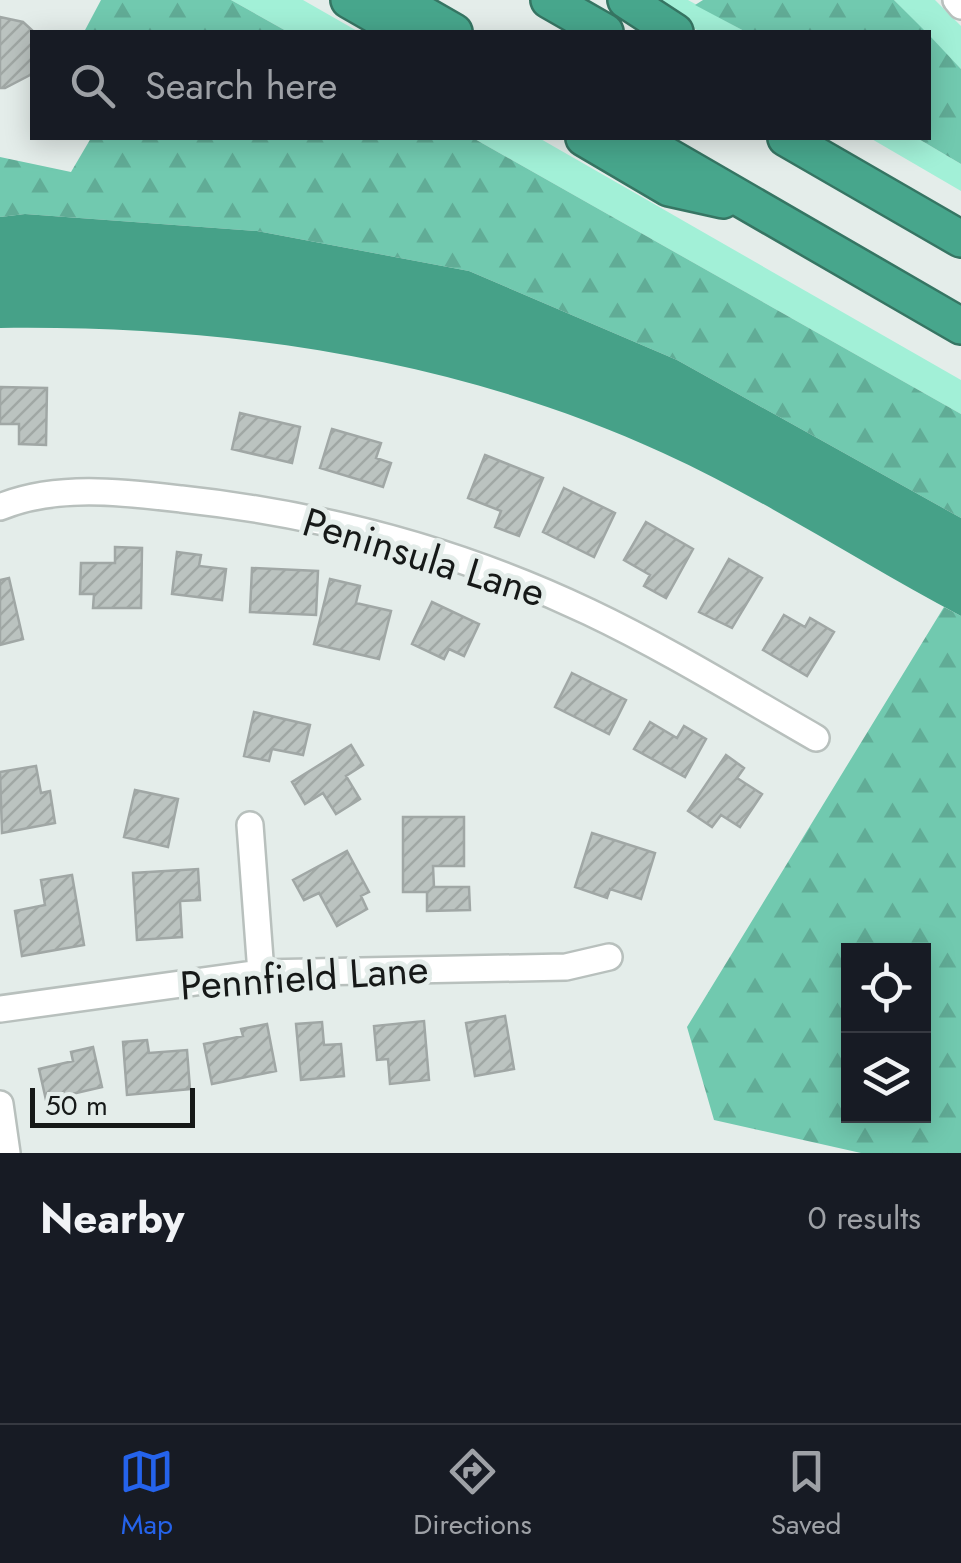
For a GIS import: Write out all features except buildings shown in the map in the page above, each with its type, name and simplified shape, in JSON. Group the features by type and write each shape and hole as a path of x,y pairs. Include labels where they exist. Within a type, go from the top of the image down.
{"highway":[{"path":"348,0 401,30"},
{"path":"398,0 450,30"},
{"path":"549,0 602,30"},
{"path":"626,0 672,30"},
{"path":"587,140 668,188 758,208"},
{"path":"639,140 961,326"},
{"path":"789,140 951,233"},
{"path":"835,140 951,233"}],"street":[{"path":"956,0 961,6"},
{"name":"Peninsula Lane","path":"0,507 62,493 166,497 261,510 386,537 479,567 588,612 816,738"},
{"path":"250,824 261,973"},
{"name":"Pennfield Lane","path":"0,1009 261,973 566,966 609,957"},
{"path":"0,1104 8,1153"}],"shaded area":[{"path":"231,0 303,0 356,30 284,30"},
{"path":"649,0 688,0 742,30 697,30"},
{"path":"894,0 935,0 961,26 961,69 931,38 931,30 923,30"},
{"path":"477,140 542,140 961,380 961,414"},
{"path":"873,140 920,140 961,164 961,191"},
{"path":"25,214 257,231 469,271 677,360 961,518 961,616 701,471 584,420 504,393 422,371 255,341 170,333 0,328 0,217"}],"green space":[{"path":"101,0 231,0 284,30 85,30"},
{"path":"703,0 894,0 924,30 742,30 695,5"},
{"path":"931,37 961,69 961,164 920,140 931,140"},
{"path":"90,140 477,140 961,414 961,518 677,360 469,271 257,231 25,214 0,217 0,157 71,172"},
{"path":"944,607 961,616 961,1153 861,1153 714,1120 687,1027"}]}
